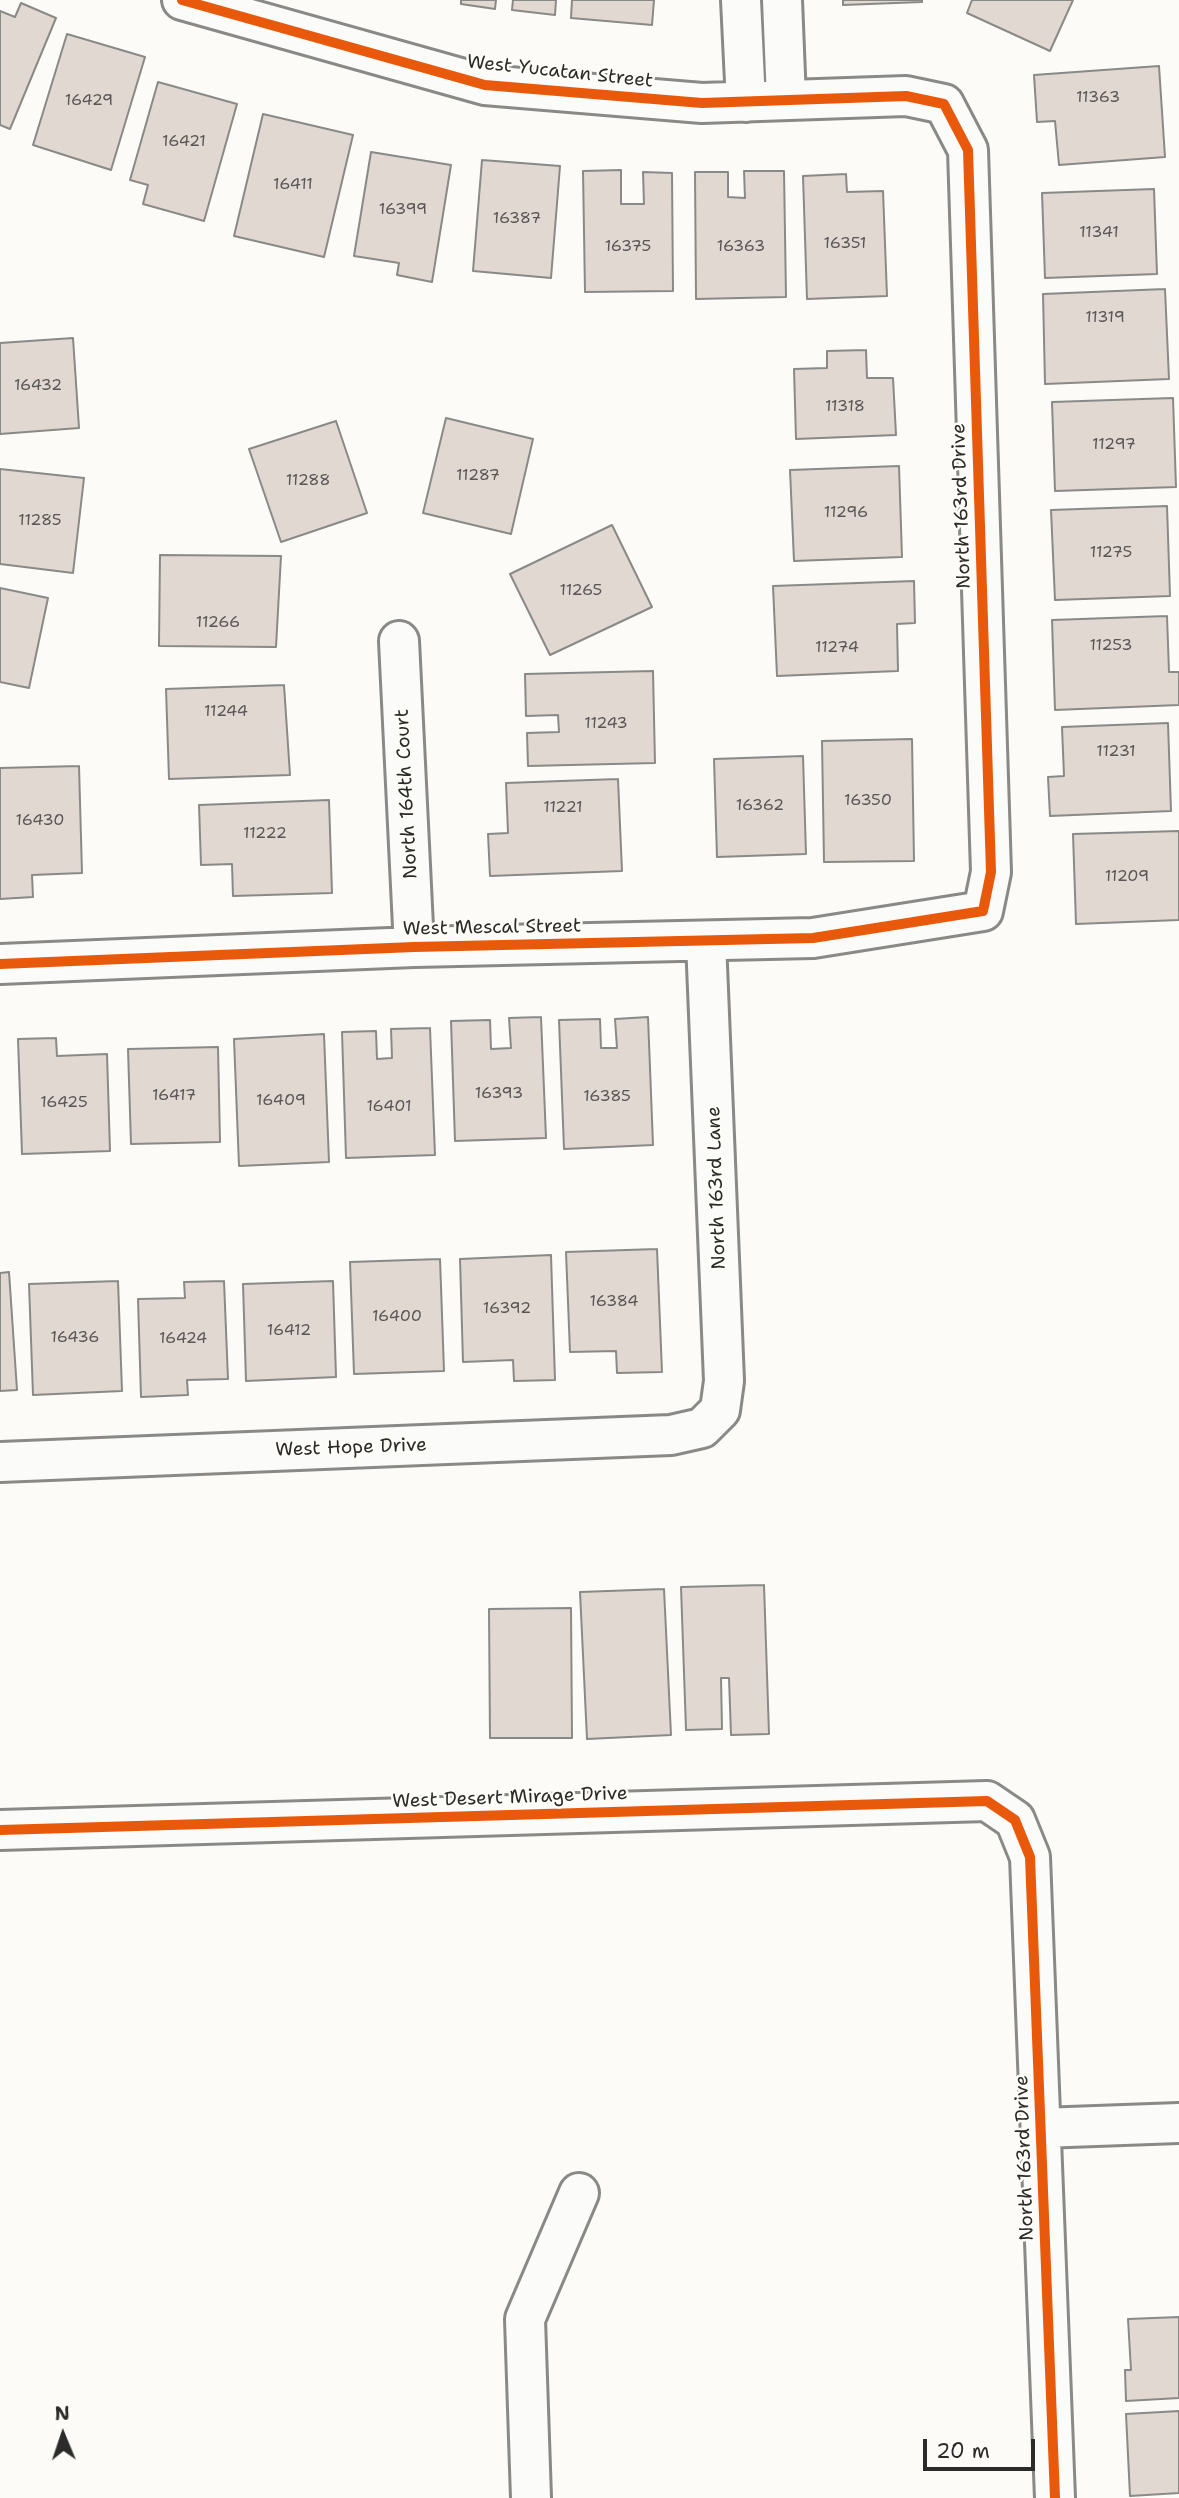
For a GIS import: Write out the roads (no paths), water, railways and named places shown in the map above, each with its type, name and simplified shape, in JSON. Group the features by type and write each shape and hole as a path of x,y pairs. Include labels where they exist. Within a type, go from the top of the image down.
{"street":[{"name":"West Yucatan Street","path":"181,0 485,85 664,101 746,102 906,96 944,104"},
{"path":"741,0 746,102"},
{"path":"782,0 786,100"},
{"name":"North 163rd Drive","path":"944,104 968,150 991,872 983,911"},
{"name":"North 164th Court","path":"399,641 414,947"},
{"name":"West Mescal Street","path":"0,964 414,947 813,938 983,911"},
{"name":"North 163rd Lane","path":"702,1428 720,1410 724,1381 706,941"},
{"name":"West Hope Drive","path":"0,1462 671,1434 702,1428"},
{"name":"West Desert Mirage Drive","path":"0,1830 987,1801 1014,1820"},
{"name":"North 163rd Drive","path":"1014,1820 1030,1857 1055,2498"},
{"path":"1041,2128 1179,2123"},
{"path":"531,2498 524,2319 579,2193"}]}
